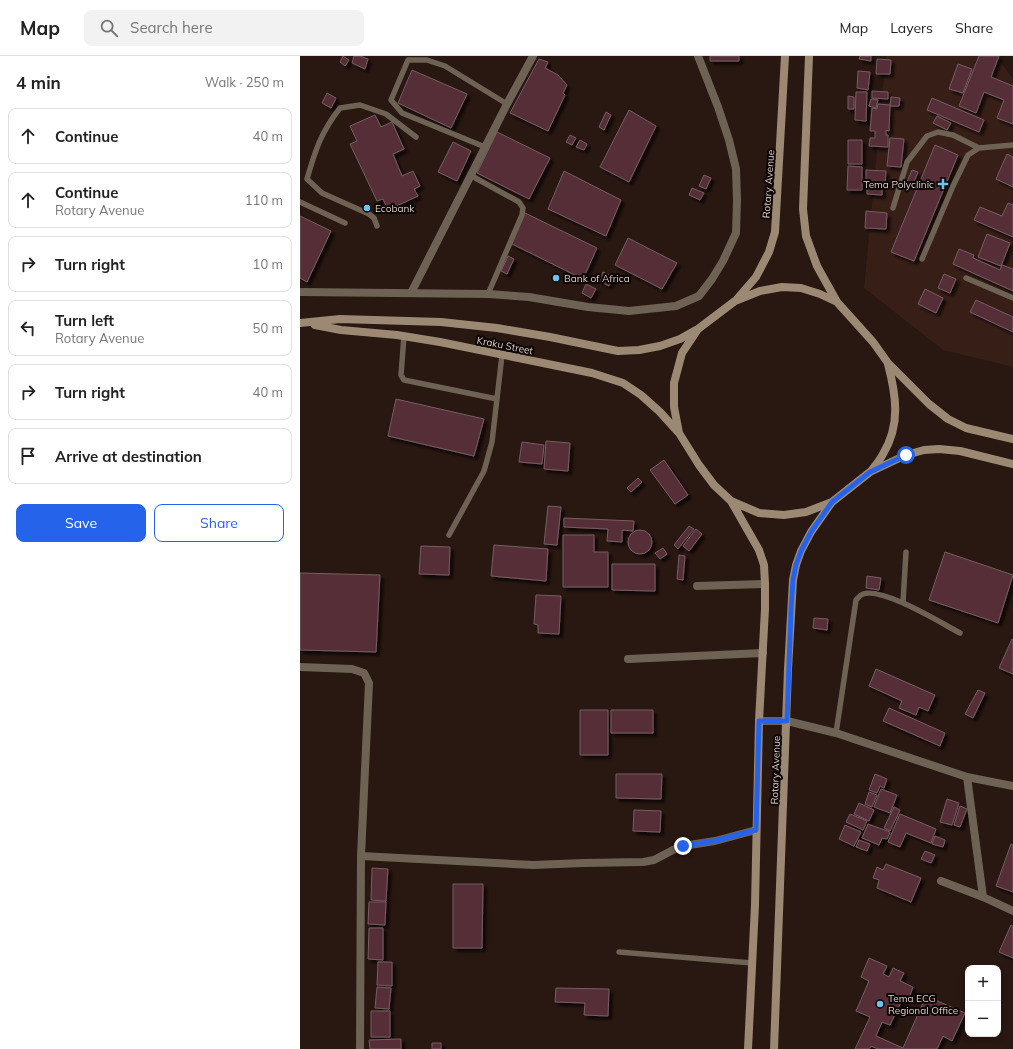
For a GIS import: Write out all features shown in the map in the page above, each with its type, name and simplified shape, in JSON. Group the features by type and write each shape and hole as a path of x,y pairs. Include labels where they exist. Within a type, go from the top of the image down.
{"main road":[{"name":"Rotary Avenue","path":"735,301 756,278 769,252 775,232 785,56"},
{"path":"809,56 803,209 806,236 817,266 837,302 873,342 888,363 929,404 948,419 966,428 1013,439"},
{"path":"837,302 820,294 801,288 782,287 760,291 735,301 698,329 682,353 674,384 674,407 679,433 706,475 731,501 759,513 784,515 806,512 832,502 870,472 906,455 924,450 939,449 960,451 1013,464"},
{"name":"Kraku Street","path":"303,323 340,319 441,322 550,336 618,351 639,350 660,346 680,339 698,329"},
{"name":"Kraku Street","path":"303,323 340,330 404,336 440,342 592,373 623,383 641,395 660,412 679,433"},
{"path":"870,472 884,453 892,433 896,413 894,388 888,363"},
{"name":"Rotary Avenue","path":"731,501 759,550 764,565 765,609 759,721 748,1049"},
{"name":"Rotary Avenue","path":"774,1049 791,610 796,565 801,551 811,532 832,502"}],"street":[{"path":"411,293 470,175 533,56"},
{"path":"300,292 488,294 629,311 676,306 699,296 723,261 736,233 737,200 736,169 730,140 698,56"},
{"path":"697,586 764,584"},
{"path":"628,659 763,653"},
{"path":"300,666 352,669 364,673 369,683 361,856 360,1049"},
{"path":"759,721 787,721 836,733 967,777 1013,786"},
{"path":"967,777 983,897"},
{"path":"361,856 533,865 643,862 654,860 683,846 715,841 756,830"},
{"path":"941,881 983,897 1013,911"}],"lane":[{"path":"485,147 402,113 391,100 408,60 428,60 445,66 507,104"},
{"path":"377,226 374,218 369,214 322,193 307,179 314,152 329,122 340,108 360,105 386,114 416,137"},
{"path":"893,208 907,162 927,136 938,132 953,135 979,148"},
{"path":"922,259 968,155 979,148 1013,145"},
{"path":"470,175 519,202 523,208 522,215 488,294"},
{"path":"300,202 344,223"},
{"path":"966,278 1013,298"},
{"path":"404,336 401,375 404,380 497,399"},
{"path":"449,535 484,470 492,442 502,355"},
{"path":"903,602 906,552"},
{"path":"836,733 856,600 862,594 872,594 903,602 960,633"},
{"path":"619,952 752,963"}],"shaded area":[{"name":"Tema Polyclinic","path":"886,56 996,56 1013,79 1013,367 943,350 864,288"}],"building":[{"path":"343,56 349,60 345,66 340,62"},
{"path":"354,56 360,56 368,59 365,69 352,63"},
{"path":"710,56 739,56 739,61 710,61"},
{"path":"860,56 871,56 871,61 859,59"},
{"path":"979,56 999,56 991,77 1013,86 1013,124 997,118 1004,100 984,92 976,113 959,106"},
{"path":"539,59 548,62 545,68 558,75 567,85 563,93 565,95 548,131 510,113"},
{"path":"877,59 891,60 890,74 876,74"},
{"path":"958,64 972,69 963,93 949,89"},
{"path":"412,70 467,94 451,128 398,103"},
{"path":"858,71 870,72 868,90 857,88"},
{"path":"872,91 888,92 888,99 872,98"},
{"path":"856,92 867,92 866,121 855,120"},
{"path":"327,93 336,98 331,108 322,103"},
{"path":"848,96 854,97 854,109 848,109"},
{"path":"891,97 900,98 899,106 890,106"},
{"path":"932,98 984,120 979,132 927,110"},
{"path":"871,99 878,100 876,108 869,106"},
{"path":"878,104 890,105 889,131 886,130 886,135 888,135 888,147 869,146 870,138 875,138 875,131 870,131 872,108 877,109"},
{"path":"629,110 656,126 629,182 600,167"},
{"path":"606,112 611,115 604,130 599,127"},
{"path":"375,115 381,127 392,122 404,149 393,154 402,176 413,171 420,186 414,189 418,196 388,210 383,199 377,201 350,144 357,141 350,126"},
{"path":"937,116 951,123 947,130 933,123"},
{"path":"497,132 550,158 529,199 477,173"},
{"path":"570,135 576,138 572,145 566,142"},
{"path":"890,138 904,139 901,167 887,166"},
{"path":"580,140 587,144 584,150 576,147"},
{"path":"848,140 862,140 862,164 848,164"},
{"path":"453,142 471,151 457,181 438,172"},
{"path":"935,145 958,155 914,261 891,252"},
{"path":"1007,154 1013,157 1013,187 996,179"},
{"path":"848,166 862,167 862,190 847,190"},
{"path":"866,170 886,171 885,184 866,183"},
{"path":"912,170 918,172 913,185 907,182"},
{"path":"564,171 621,200 606,236 548,209"},
{"path":"704,175 711,178 706,189 699,186"},
{"path":"867,185 882,186 882,195 867,194"},
{"path":"692,188 704,193 700,200 689,195"},
{"path":"1008,203 1013,205 1013,237 974,220 980,207 1002,216"},
{"path":"866,211 887,213 886,229 865,228"},
{"path":"523,212 597,248 583,279 510,243"},
{"path":"300,216 331,231 307,282 300,278"},
{"path":"987,234 1010,243 1001,266 978,257"},
{"path":"628,238 677,263 662,289 615,265"},
{"path":"959,249 974,255 973,258 1000,270 1002,265 1013,269 1013,291 953,264"},
{"path":"508,256 514,259 507,274 501,271"},
{"path":"603,272 613,277 609,286 599,281"},
{"path":"944,274 956,279 950,293 938,288"},
{"path":"586,284 596,289 591,298 582,293"},
{"path":"925,289 943,298 936,313 918,304"},
{"path":"976,300 1013,317 1013,332 970,312"},
{"path":"396,399 484,419 474,456 388,436"},
{"path":"546,441 570,443 568,471 544,469"},
{"path":"522,442 544,445 542,464 519,462"},
{"path":"664,460 688,495 675,504 650,470"},
{"path":"638,478 642,482 631,492 627,488"},
{"path":"548,506 561,507 557,545 544,544"},
{"path":"564,518 634,521 633,531 622,530 622,542 607,541 608,529 564,527"},
{"path":"689,526 694,529 678,549 674,545"},
{"path":"696,529 702,534 689,551 683,546"},
{"path":"640,530 648,534 652,542 648,550 640,554 632,550 628,542 632,534"},
{"path":"563,535 594,535 594,552 608,552 608,587 563,587"},
{"path":"494,545 548,549 546,581 491,576"},
{"path":"421,546 450,547 449,575 419,574"},
{"path":"663,548 667,554 660,559 655,553"},
{"path":"945,552 1013,575 998,623 929,600"},
{"path":"679,555 685,556 683,580 677,579"},
{"path":"612,564 655,564 655,591 612,590"},
{"path":"300,573 380,575 376,652 300,650"},
{"path":"867,576 881,578 879,590 866,588"},
{"path":"536,595 561,596 559,634 538,633 538,625 534,624"},
{"path":"814,618 828,619 827,630 813,628"},
{"path":"1012,639 1013,640 1013,674 999,668"},
{"path":"876,669 935,695 928,711 919,707 916,715 899,708 902,701 869,686"},
{"path":"978,690 985,693 973,718 965,714"},
{"path":"889,708 945,733 940,746 883,721"},
{"path":"580,710 608,710 608,755 580,755"},
{"path":"611,710 653,710 653,733 611,733"},
{"path":"616,774 662,774 661,799 616,798"},
{"path":"875,774 887,779 884,788 880,786 877,793 869,790"},
{"path":"881,789 897,795 890,813 874,807"},
{"path":"869,792 877,795 872,807 865,804"},
{"path":"947,799 959,803 952,825 940,822"},
{"path":"859,803 874,810 869,821 854,814"},
{"path":"960,806 967,809 960,827 954,825"},
{"path":"894,807 900,810 890,831 884,828"},
{"path":"634,810 661,811 660,832 633,831"},
{"path":"850,814 867,821 863,830 846,822"},
{"path":"900,814 936,829 931,843 906,833 900,847 888,842"},
{"path":"868,824 890,832 887,839 882,838 879,845 862,838"},
{"path":"845,825 861,832 854,846 839,839"},
{"path":"935,836 945,840 943,847 932,844"},
{"path":"859,840 870,844 867,851 856,847"},
{"path":"1011,844 1013,845 1013,892 996,886"},
{"path":"925,851 935,855 931,863 921,859"},
{"path":"886,864 921,878 911,902 877,888 879,880 873,878 877,867 883,870"},
{"path":"372,868 388,869 386,901 371,900"},
{"path":"453,884 483,884 482,948 453,948"},
{"path":"369,902 386,902 385,925 368,924"},
{"path":"1011,925 1013,926 1013,958 999,952"},
{"path":"369,928 383,928 383,960 368,959"},
{"name":"Tema ECG Regional Office","path":"869,958 887,966 883,974 889,977 893,968 904,973 900,981 913,987 909,998 904,996 890,1025 882,1022 876,1036 903,1048 926,996 965,1013 952,1041 943,1036 937,1049 878,1049 871,1046 869,1049 855,1049 870,1017 856,1011 869,981 861,977"},
{"path":"378,962 392,962 392,986 377,985"},
{"path":"377,987 391,988 389,1009 375,1008"},
{"path":"556,988 609,989 608,1016 584,1015 585,1003 555,1002"},
{"path":"371,1011 390,1011 390,1037 371,1037"},
{"path":"401,1039 401,1049 370,1049 369,1040"},
{"path":"432,1043 441,1043 441,1049 432,1049"}],"place":[{"name":"Tema Polyclinic","path":"943,184"},
{"name":"Ecobank","path":"367,208"},
{"name":"Bank of Africa","path":"556,278"},
{"name":"Tema ECG Regional Office","path":"880,1004"}],"route":[{"path":"683,846 715,841 756,830 759,721 787,721 788,669 793,580 801,551 811,532 832,502 870,472 906,455"}]}
